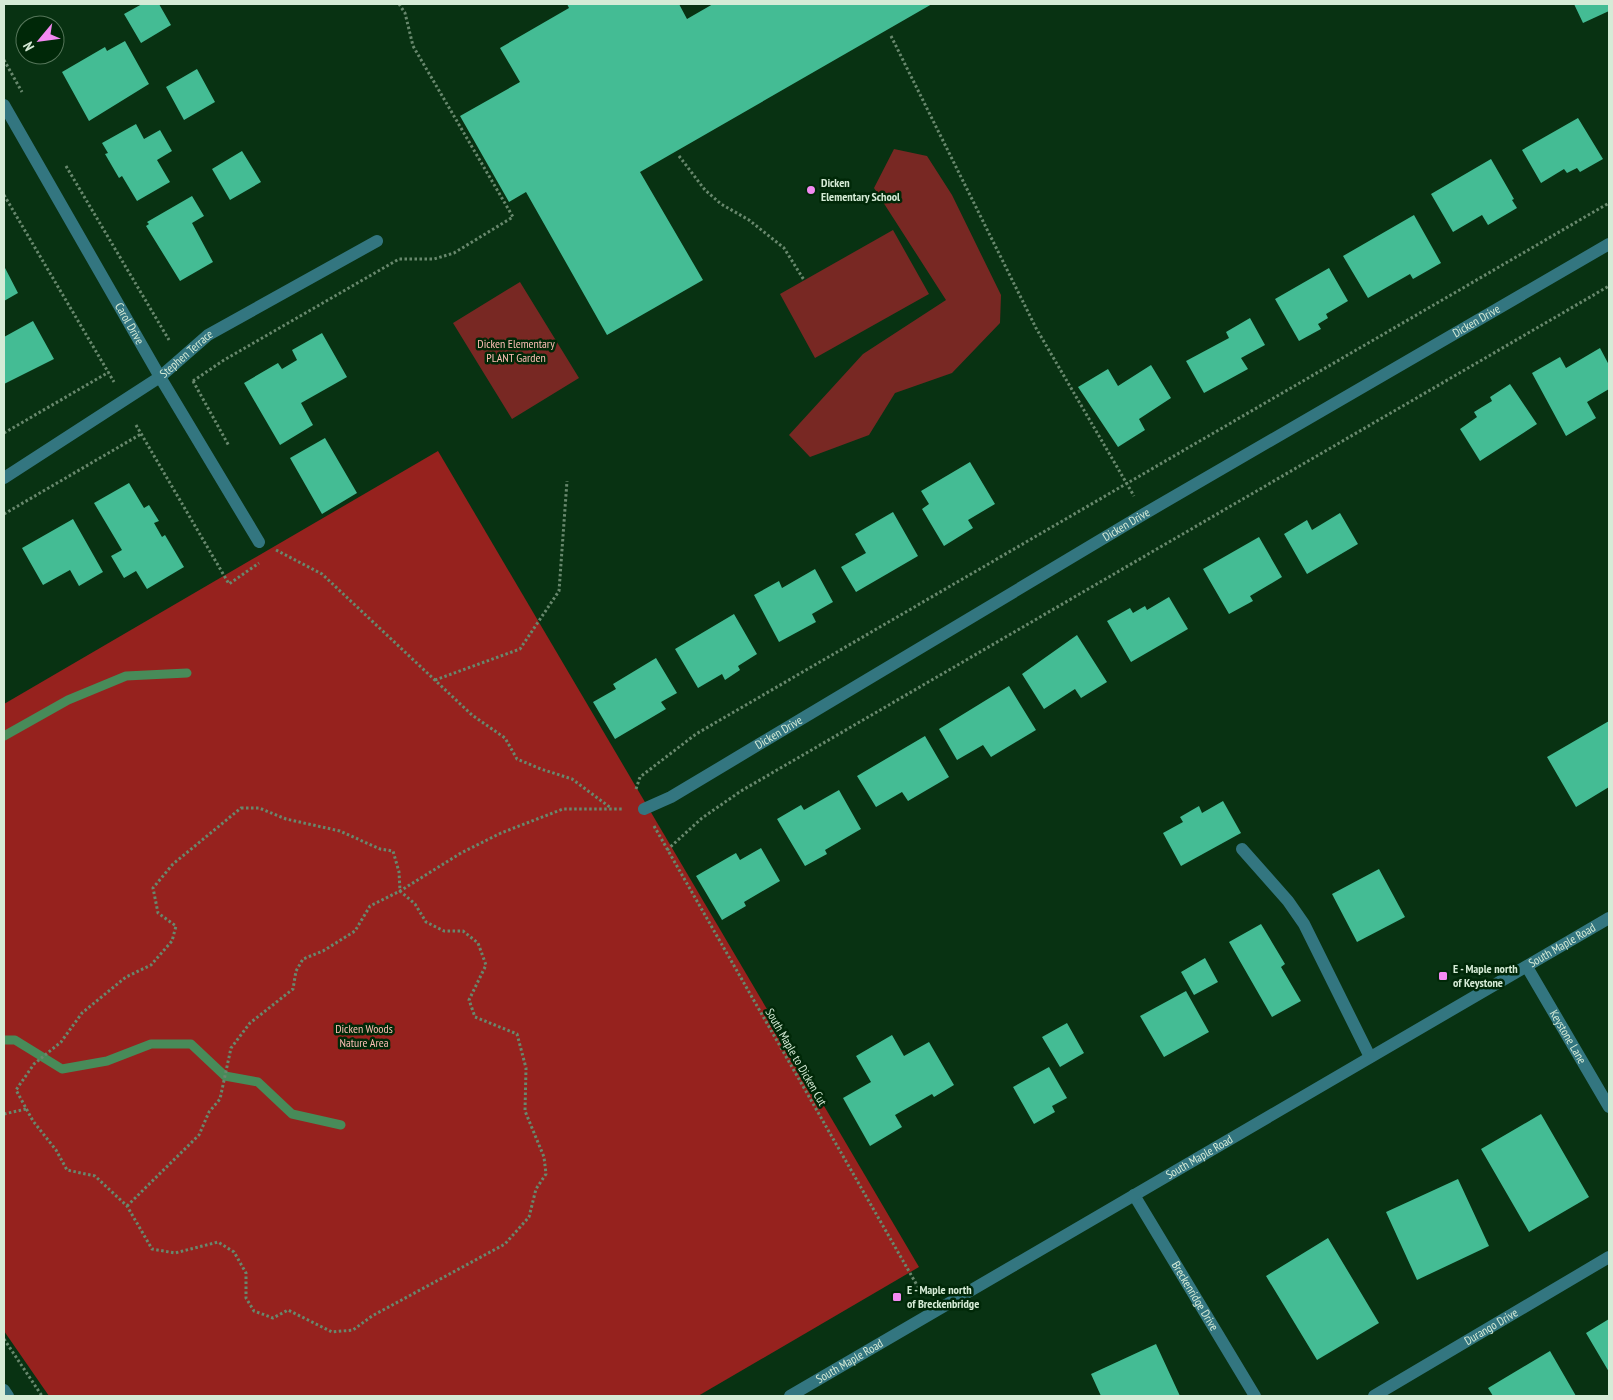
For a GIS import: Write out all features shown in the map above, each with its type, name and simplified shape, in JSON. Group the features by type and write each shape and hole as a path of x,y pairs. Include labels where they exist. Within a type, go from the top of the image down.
{"street":[{"name":"Carol Drive","path":"4,105 160,377 259,542"},
{"name":"Stephen Terrace","path":"4,478 160,377 208,335 378,241"},
{"name":"Dicken Drive","path":"644,809 671,797 1136,519 1609,244"},
{"path":"1242,849 1288,901 1304,924 1370,1057"},
{"name":"South Maple Road","path":"790,1396 1609,918"},
{"name":"Keystone Lane","path":"1526,967 1609,1107"},
{"name":"Breckenridge Drive","path":"1134,1195 1254,1396"},
{"name":"Durango Drive","path":"1374,1396 1609,1257"},
{"path":"4,1390 8,1396"}],"path":[{"path":"193,381 224,360 399,258 434,259 454,253 513,217 413,46 405,13 399,4"},
{"path":"891,36 1036,328 1134,497"},
{"path":"4,60 24,94"},
{"path":"679,156 705,190 722,204 749,220 784,248 804,280"},
{"path":"64,162 169,340"},
{"path":"4,196 114,383"},
{"path":"635,793 640,778 696,734 1609,203"},
{"path":"667,850 702,818 781,767 1609,286"},
{"path":"4,433 109,372"},
{"path":"4,514 141,434"},
{"path":"435,680 520,649 559,591 567,481"},
{"path":"127,1206 199,1135 209,1112 220,1099 231,1048 250,1023 293,989 296,971 303,959 323,951 355,931 370,906 400,891 461,853 502,832 563,809 611,808 572,779 517,759 505,738 472,715 322,574 294,558 259,542"},
{"path":"241,808 259,808 286,819 340,831 380,849 393,852 399,872 400,891 415,904 426,922 444,931 463,931 478,943 486,965 470,1000 475,1016 516,1034 526,1068 525,1111 544,1157 546,1174 536,1189 529,1217 505,1244 372,1316 353,1330 332,1332 288,1310 273,1318 254,1311 246,1298 246,1273 234,1252 218,1242 175,1253 152,1249 127,1206 94,1176 67,1170 56,1150 26,1109 16,1090 34,1064 61,1042 82,1013 126,977 151,965 172,940 176,926 158,912 153,888 173,864 241,808"},
{"name":"South Maple to Dicken Cut","path":"644,809 934,1312"},
{"path":"4,1114 26,1109"},
{"path":"4,1339 42,1396"}],"green space":[{"path":"894,149 927,156 952,195 1001,295 1000,323 952,373 895,393 869,435 810,457 789,435 863,354 946,300 874,188"},
{"path":"893,230 929,294 815,358 780,294"},
{"name":"Dicken Elementary PLANT Garden","path":"520,282 579,378 512,419 453,323"},
{"name":"Dicken Woods Nature Area","path":"438,451 919,1267 698,1396 49,1396 4,1331 4,704"}],"building":[{"path":"142,4 159,4 171,25 141,43 124,14"},
{"path":"567,4 679,4 687,19 713,4 932,4 640,172 703,280 607,335 526,192 509,202 460,116 520,82 500,48 569,8"},
{"path":"1574,4 1609,4 1609,11 1583,23"},
{"path":"125,41 149,84 89,121 62,72 105,47 107,51"},
{"path":"197,69 215,102 184,120 166,87"},
{"path":"1578,118 1603,159 1580,172 1577,168 1567,173 1564,169 1541,183 1522,150"},
{"path":"136,124 144,139 160,130 172,151 157,160 170,182 137,201 122,176 119,178 105,154 108,153 102,143"},
{"path":"242,151 261,182 230,200 212,169"},
{"path":"1491,159 1514,199 1512,200 1517,208 1488,225 1482,215 1453,232 1431,194"},
{"path":"192,196 204,216 192,223 213,262 180,281 146,226 149,224 147,222"},
{"path":"1414,215 1441,263 1413,279 1410,274 1368,298 1343,256"},
{"path":"4,266 18,293 4,301"},
{"path":"1329,268 1348,301 1326,314 1328,318 1318,324 1321,329 1299,341 1275,299"},
{"path":"1250,318 1265,345 1241,358 1248,369 1204,393 1186,361 1229,338 1226,332"},
{"path":"33,321 54,359 4,384 4,337"},
{"path":"322,333 347,377 301,403 313,425 280,445 244,383 278,363 282,369 297,360 292,350"},
{"path":"1600,348 1609,365 1609,389 1587,402 1596,418 1566,436 1532,373 1560,357 1566,368"},
{"path":"1151,365 1171,398 1139,419 1145,430 1118,447 1078,387 1108,369 1118,386"},
{"path":"1510,384 1537,424 1480,461 1460,429 1477,417 1474,412 1492,401 1490,397"},
{"path":"325,438 357,493 322,514 290,458"},
{"path":"970,462 995,504 968,520 973,528 944,546 922,509 929,504 921,491"},
{"path":"129,483 144,508 149,505 159,521 154,523 162,537 165,535 184,567 147,589 136,571 124,578 111,556 122,550 94,503"},
{"path":"893,512 918,556 856,592 841,567 866,553 855,534"},
{"path":"1340,513 1358,544 1307,574 1284,534 1307,520 1312,530"},
{"path":"73,519 103,572 79,586 70,570 43,585 22,548"},
{"path":"1259,537 1282,577 1250,596 1253,601 1229,614 1203,569"},
{"path":"815,569 833,602 812,614 816,622 779,642 754,595 779,581 782,588"},
{"path":"1169,597 1188,629 1131,662 1107,621 1130,608 1133,613 1145,606 1147,610"},
{"path":"734,614 757,654 738,666 740,670 725,680 722,674 698,688 675,649"},
{"path":"1077,635 1107,682 1081,698 1075,689 1044,709 1022,674"},
{"path":"656,658 677,693 661,702 666,709 615,739 593,702 616,689 613,684"},
{"path":"1009,686 1036,730 991,757 983,745 957,760 939,729"},
{"path":"1609,721 1609,787 1576,807 1547,757"},
{"path":"925,736 949,777 908,801 902,792 876,807 857,776"},
{"path":"839,790 861,829 825,850 827,854 805,866 777,819 801,805 804,810"},
{"path":"1223,801 1241,833 1181,866 1163,833 1183,822 1180,817 1199,806 1202,813"},
{"path":"761,848 780,881 744,902 746,906 722,920 696,876 736,853 740,860"},
{"path":"1379,869 1405,917 1357,942 1332,894"},
{"path":"1261,924 1285,964 1281,967 1301,1001 1272,1017 1229,942"},
{"path":"1205,958 1218,982 1194,995 1181,972"},
{"path":"1186,991 1209,1032 1164,1057 1140,1016"},
{"path":"1067,1023 1084,1053 1060,1067 1042,1037"},
{"path":"892,1035 904,1056 929,1042 954,1085 934,1097 932,1094 895,1115 902,1127 870,1146 843,1098 871,1082 856,1056"},
{"path":"1049,1067 1067,1098 1052,1106 1055,1112 1034,1124 1013,1087"},
{"path":"1541,1114 1589,1197 1529,1232 1481,1149"},
{"path":"1458,1179 1489,1246 1417,1280 1386,1212"},
{"path":"1328,1238 1379,1323 1317,1360 1266,1276"},
{"path":"1609,1319 1609,1372 1586,1333"},
{"path":"1156,1344 1180,1396 1101,1396 1091,1374"},
{"path":"1550,1351 1576,1396 1493,1396 1488,1388"}],"waterway":[{"path":"4,736 68,700 126,676 187,673"},
{"path":"4,1040 15,1040 62,1069 107,1061 151,1044 191,1044 225,1076 258,1082 292,1114 341,1125"}],"place":[{"name":"Dicken Elementary School","path":"811,190"},
{"name":"E - Maple north of Keystone","path":"1443,976"},
{"name":"E - Maple north of Breckenbridge","path":"897,1297"}]}
